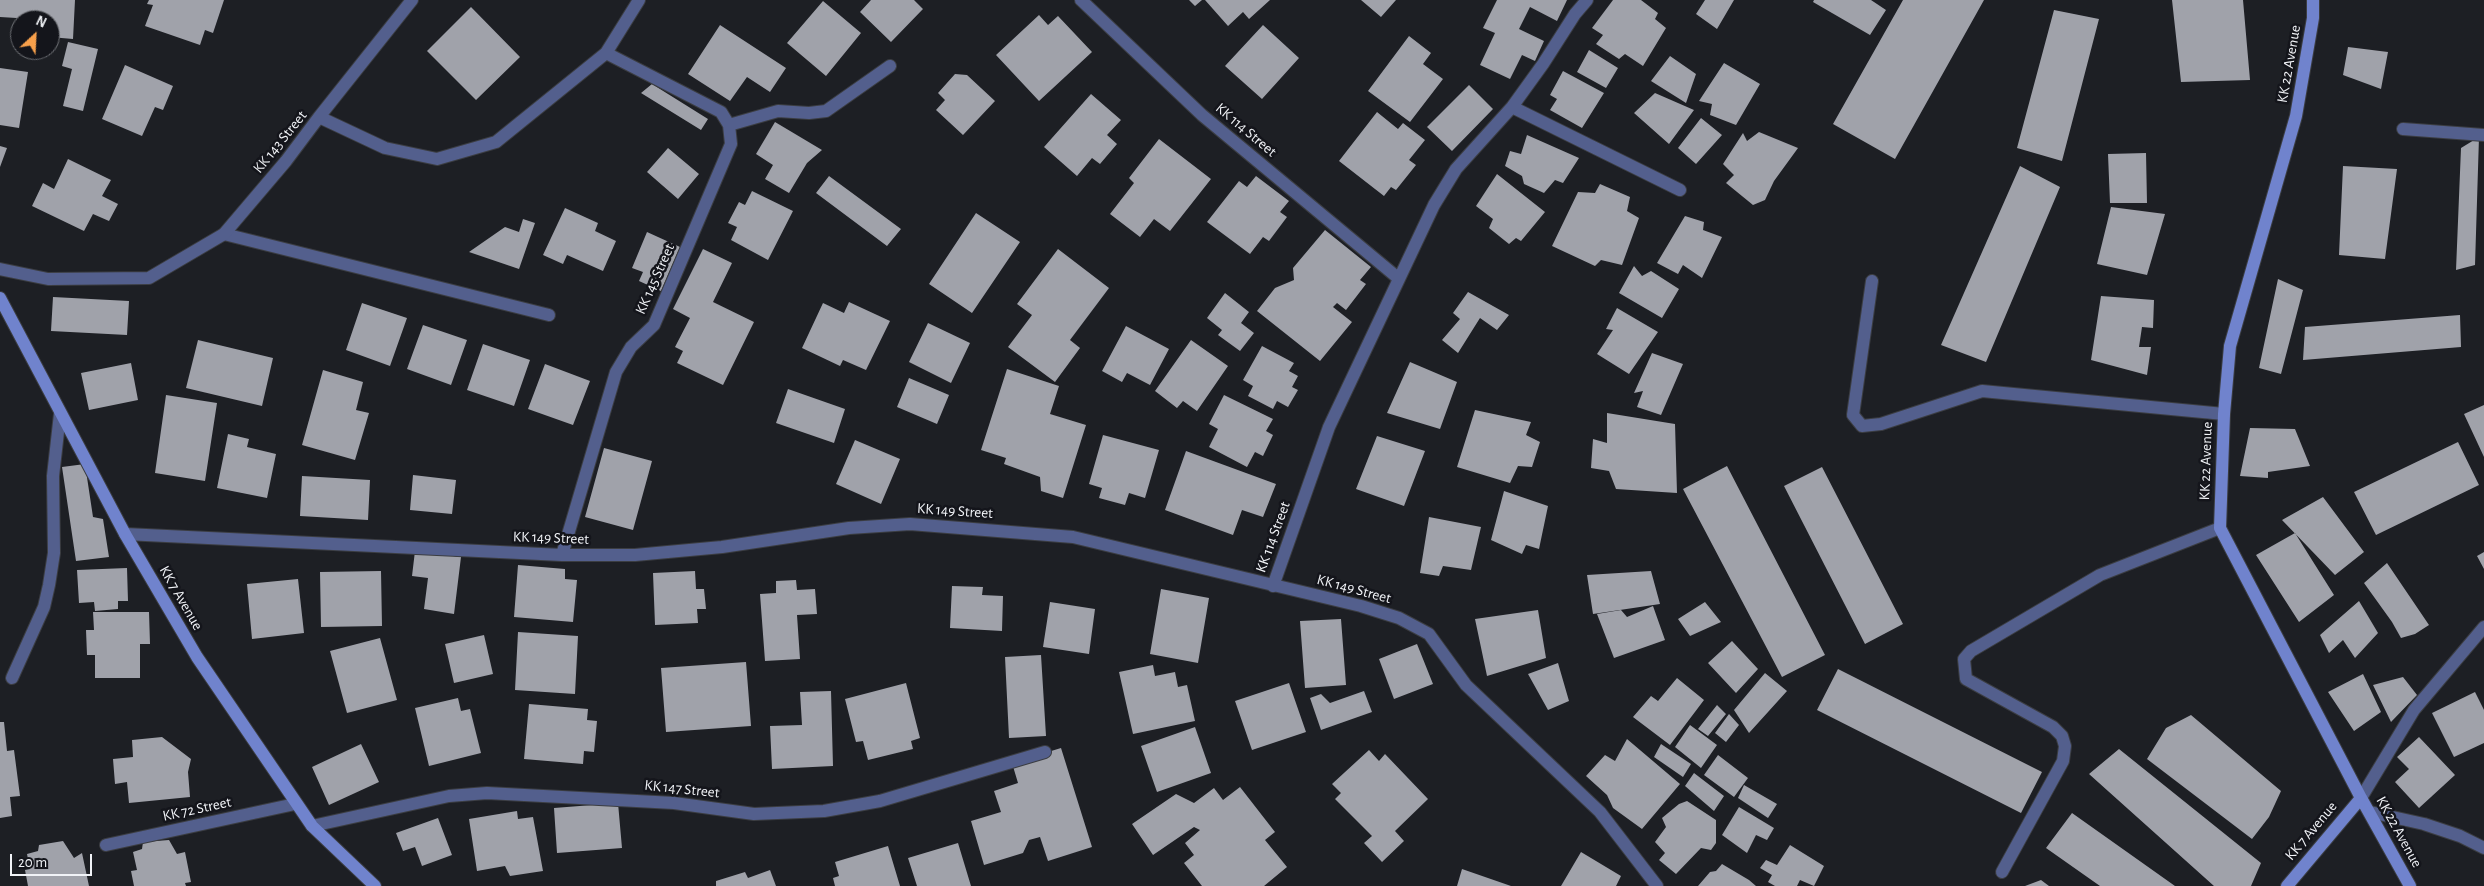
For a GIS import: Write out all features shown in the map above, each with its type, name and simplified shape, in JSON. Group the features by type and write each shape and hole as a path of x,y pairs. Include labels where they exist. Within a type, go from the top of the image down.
{"street":[{"path":"319,117 412,0"},
{"name":"KK 143 Street","path":"0,269 48,278 149,278 224,234 286,161 319,117 385,148 437,158 496,142 606,53 639,0"},
{"name":"KK 114 Street","path":"1081,0 1202,115 1398,278"},
{"name":"KK 114 Street","path":"1273,586 1329,427 1434,204 1456,170 1512,107 1543,64 1574,14 1587,0"},
{"name":"KK 22 Avenue","path":"2313,0 2313,18 2296,116 2230,346 2224,414 2220,528 2361,798 2410,886"},
{"path":"606,53 721,112 729,125 778,111 809,113 826,111 890,66"},
{"path":"1512,107 1680,190"},
{"name":"KK 145 Street","path":"562,555 616,372 631,347 654,325 731,144 729,125"},
{"path":"2403,129 2484,135"},
{"path":"224,234 549,315"},
{"path":"1872,281 1852,415 1862,426 1881,424 1982,391 2224,414"},
{"name":"KK 7 Avenue","path":"0,298 125,534 197,657 255,740 295,804 312,826 375,886"},
{"path":"12,678 44,606 49,585 54,553 53,476 60,414"},
{"name":"KK 149 Street","path":"125,534 562,555 635,555 722,547 850,528 910,524 1073,537 1361,606 1399,618 1429,634 1466,685 1600,812 1657,886"},
{"path":"2002,872 2062,761 2065,746 2062,736 2053,726 1966,679 1964,659 1971,651 2100,575 2220,528"},
{"path":"2361,798 2414,710 2484,627"},
{"name":"KK 147 Street","path":"312,826 449,796 487,793 674,803 754,814 824,811 880,800 1045,752"},
{"name":"KK 7 Avenue","path":"2287,886 2361,798"},
{"name":"KK 72 Street","path":"106,845 295,804"},
{"path":"2370,812 2424,824 2460,836 2484,848"}],"building":[{"path":"0,0 75,0 73,39 60,38 60,10 10,10 10,18 0,17"},
{"path":"149,0 224,0 213,33 205,30 200,45 145,26 153,5 147,4"},
{"path":"871,0 914,0 923,9 891,42 860,12"},
{"path":"1189,0 1202,0 1195,6"},
{"path":"1205,0 1270,0 1249,19 1243,12 1228,26"},
{"path":"1361,0 1396,0 1381,17"},
{"path":"1497,0 1567,0 1557,21 1530,7 1519,29 1544,41 1535,61 1522,55 1510,79 1480,65 1495,33 1483,28"},
{"path":"1613,0 1641,0 1658,13 1655,19 1666,28 1643,66 1625,54 1619,59 1596,44 1603,35 1592,28"},
{"path":"1705,0 1734,0 1717,29 1696,14"},
{"path":"1814,0 1871,0 1886,10 1870,35 1813,2"},
{"path":"1903,0 1984,0 1895,159 1833,124"},
{"path":"2172,0 2243,0 2250,80 2181,82"},
{"path":"823,1 861,33 826,76 787,43"},
{"path":"471,7 520,57 476,100 427,51"},
{"path":"2054,10 2099,19 2062,161 2017,148"},
{"path":"1039,15 1048,25 1058,16 1092,52 1039,101 996,55"},
{"path":"720,25 786,68 770,92 747,77 730,101 688,74"},
{"path":"1263,25 1299,58 1262,99 1225,66"},
{"path":"1409,36 1431,53 1423,64 1443,79 1410,122 1368,91"},
{"path":"68,42 98,49 83,111 63,106 72,69 62,66"},
{"path":"2348,47 2388,52 2381,89 2343,75"},
{"path":"1589,50 1618,68 1606,88 1577,72"},
{"path":"1670,56 1696,74 1686,103 1651,81"},
{"path":"1724,63 1760,84 1736,125 1710,115 1712,104 1699,101"},
{"path":"125,65 173,86 163,110 155,107 142,136 102,119"},
{"path":"0,68 28,72 19,128 0,125"},
{"path":"1563,71 1604,93 1582,128 1550,110 1557,99 1550,95"},
{"path":"955,74 967,75 995,101 963,135 936,110 945,100 938,93"},
{"path":"652,84 708,119 701,130 641,93"},
{"path":"1469,85 1493,109 1452,151 1427,127"},
{"path":"1655,93 1694,110 1669,144 1634,113"},
{"path":"1091,94 1121,120 1107,135 1117,144 1100,164 1092,158 1077,176 1044,147"},
{"path":"1377,112 1398,129 1403,123 1425,140 1409,160 1416,165 1396,190 1391,187 1384,196 1339,161"},
{"path":"1701,118 1722,135 1696,164 1678,148"},
{"path":"775,122 822,150 807,163 789,193 765,179 773,165 756,154"},
{"path":"1759,132 1798,148 1774,181 1765,200 1753,205 1726,183 1734,175 1723,164 1743,133 1747,141"},
{"path":"1527,135 1579,158 1563,183 1555,180 1544,193 1524,184 1522,176 1505,166 1510,151 1521,154"},
{"path":"2479,137 2475,265 2456,270 2461,148"},
{"path":"1159,139 1211,179 1170,231 1154,219 1140,237 1110,214 1134,183 1129,178"},
{"path":"0,146 7,148 0,167"},
{"path":"668,148 699,174 678,199 647,172"},
{"path":"2146,153 2147,203 2110,203 2108,154"},
{"path":"68,159 111,180 102,196 118,204 109,221 93,214 84,231 32,206 43,183 54,189"},
{"path":"2020,166 2060,187 1986,362 1941,345"},
{"path":"2343,166 2397,169 2385,259 2339,255"},
{"path":"1497,174 1545,212 1521,241 1516,238 1509,244 1489,228 1493,219 1476,206"},
{"path":"829,176 901,229 887,246 816,193"},
{"path":"1256,176 1289,201 1280,212 1287,217 1269,241 1263,237 1250,254 1207,222 1239,181 1247,187"},
{"path":"1600,184 1630,197 1627,211 1639,218 1622,265 1601,260 1595,266 1552,246 1578,192 1595,193"},
{"path":"752,191 793,211 768,260 731,240 737,227 728,223 739,202 745,205"},
{"path":"2111,207 2165,214 2147,275 2097,264"},
{"path":"565,208 598,223 595,231 616,241 603,271 567,255 563,264 543,255"},
{"path":"976,213 1020,242 972,313 929,284"},
{"path":"1685,216 1704,222 1703,230 1722,237 1702,278 1683,265 1678,274 1657,263"},
{"path":"523,219 535,223 519,269 469,252 505,227 519,232"},
{"path":"1325,230 1371,267 1360,280 1366,284 1346,310 1337,303 1333,307 1352,322 1320,361 1257,311 1275,288 1294,280 1293,268"},
{"path":"647,232 680,247 661,291 639,281 643,272 632,268"},
{"path":"703,249 732,263 713,302 754,322 723,385 677,363 683,351 675,347 690,318 673,309"},
{"path":"1058,249 1109,288 1070,340 1080,348 1055,382 1008,347 1032,315 1017,304"},
{"path":"1634,266 1642,276 1651,271 1679,289 1662,318 1619,293"},
{"path":"2278,279 2303,290 2281,374 2259,368"},
{"path":"1468,292 1509,315 1497,330 1480,318 1458,353 1442,340 1460,319 1453,313"},
{"path":"1225,293 1249,312 1241,323 1254,333 1240,351 1218,335 1222,330 1207,318"},
{"path":"2101,296 2154,300 2153,328 2142,327 2139,347 2151,347 2147,375 2091,360"},
{"path":"53,297 129,301 127,335 51,331"},
{"path":"849,302 890,321 866,370 843,360 840,366 802,348 823,303 844,313"},
{"path":"362,303 407,318 390,366 346,350"},
{"path":"1617,308 1658,332 1629,374 1597,354 1613,330 1606,329"},
{"path":"2460,315 2461,347 2303,360 2305,327"},
{"path":"928,323 970,343 951,383 909,362"},
{"path":"423,325 467,340 451,385 407,369"},
{"path":"1126,326 1169,349 1150,385 1127,373 1122,382 1102,371"},
{"path":"198,340 273,358 262,406 186,388"},
{"path":"1191,340 1228,366 1197,411 1183,401 1177,408 1155,391"},
{"path":"483,344 530,360 514,406 467,390"},
{"path":"1262,346 1294,363 1289,371 1298,376 1292,387 1298,390 1288,407 1277,401 1273,409 1248,396 1253,386 1243,380"},
{"path":"1652,353 1683,364 1661,415 1637,407 1643,391 1634,393"},
{"path":"1410,362 1457,382 1440,429 1387,413"},
{"path":"131,363 138,400 89,410 81,373"},
{"path":"545,364 590,381 573,425 528,409"},
{"path":"1007,369 1059,386 1050,414 1086,425 1063,498 1041,491 1040,477 1004,464 1006,458 981,450"},
{"path":"323,370 363,382 356,410 369,413 355,460 302,445"},
{"path":"909,378 949,395 937,424 897,407"},
{"path":"788,389 845,409 834,443 776,423"},
{"path":"166,395 217,403 205,481 155,473"},
{"path":"1224,395 1273,419 1266,431 1273,435 1263,456 1255,452 1247,467 1209,447 1218,429 1209,424"},
{"path":"2484,405 2484,457 2464,414"},
{"path":"1475,410 1531,422 1526,435 1540,442 1532,467 1518,466 1510,483 1457,467"},
{"path":"1607,413 1675,424 1677,493 1616,489 1609,471 1591,468 1593,439 1607,443"},
{"path":"2250,428 2295,429 2310,466 2268,472 2268,478 2240,476"},
{"path":"228,434 249,439 247,447 276,454 267,498 217,488"},
{"path":"1103,435 1159,450 1145,498 1129,493 1125,505 1099,498 1102,488 1089,484"},
{"path":"1377,436 1425,451 1404,506 1356,489"},
{"path":"855,440 900,459 881,504 836,484"},
{"path":"2458,442 2479,485 2376,535 2354,492"},
{"path":"604,448 652,461 633,530 585,517"},
{"path":"1186,451 1276,484 1263,517 1242,510 1233,535 1165,510"},
{"path":"85,464 93,517 103,519 109,557 76,561 62,467"},
{"path":"1727,466 1825,655 1782,677 1683,489"},
{"path":"1822,467 1903,624 1865,644 1784,486"},
{"path":"413,475 456,480 452,514 410,510"},
{"path":"302,476 370,480 368,520 300,516"},
{"path":"1504,491 1548,506 1539,549 1526,545 1522,554 1491,540"},
{"path":"2323,497 2364,552 2335,575 2282,520"},
{"path":"1429,517 1481,527 1471,570 1443,566 1439,576 1420,573"},
{"path":"2295,533 2334,595 2299,622 2256,555"},
{"path":"415,551 461,557 454,614 424,609 428,578 412,576"},
{"path":"2484,552 2484,569 2477,556"},
{"path":"2387,563 2429,625 2415,634 2401,638 2364,583"},
{"path":"518,565 565,569 565,579 577,580 573,622 514,617"},
{"path":"127,568 128,601 118,601 118,609 95,611 94,602 79,603 77,570"},
{"path":"381,571 382,626 321,627 320,572"},
{"path":"695,571 696,589 704,589 706,609 697,609 698,623 655,625 653,573"},
{"path":"1651,571 1660,604 1593,614 1587,575"},
{"path":"298,579 304,633 252,639 247,584"},
{"path":"796,580 797,590 815,589 817,614 797,615 800,659 765,661 760,594 776,593 776,581"},
{"path":"952,586 983,587 982,595 1003,596 1002,631 950,628"},
{"path":"1161,589 1209,598 1198,663 1150,654"},
{"path":"2359,601 2378,633 2355,658 2343,640 2329,653 2320,635"},
{"path":"1050,602 1095,609 1089,654 1043,647"},
{"path":"1705,602 1721,622 1690,636 1678,619"},
{"path":"1653,606 1665,640 1614,658 1597,614 1621,610 1627,617"},
{"path":"1538,610 1546,658 1487,676 1475,619"},
{"path":"93,612 149,612 150,644 140,644 140,678 95,678 95,655 87,655 86,630 94,630"},
{"path":"1341,619 1346,685 1305,688 1300,621"},
{"path":"518,632 578,636 575,694 515,690"},
{"path":"484,635 493,674 454,683 445,644"},
{"path":"380,638 397,700 347,713 330,651"},
{"path":"1732,641 1758,669 1736,693 1708,663"},
{"path":"1417,644 1433,684 1394,699 1379,659"},
{"path":"1041,655 1046,736 1009,738 1005,657"},
{"path":"746,662 751,726 666,732 661,668"},
{"path":"1558,663 1569,701 1548,710 1528,674"},
{"path":"1153,665 1155,676 1175,672 1178,687 1187,685 1195,721 1133,734 1119,672"},
{"path":"1838,669 2042,772 2021,813 1817,710"},
{"path":"1765,673 1787,691 1749,733 1734,710"},
{"path":"2363,674 2381,712 2354,731 2328,692"},
{"path":"2403,677 2417,695 2391,722 2373,685"},
{"path":"1677,678 1704,700 1670,745 1633,717 1651,696 1658,701"},
{"path":"906,683 920,738 911,741 913,749 868,760 863,741 856,742 845,699"},
{"path":"1289,683 1306,732 1252,750 1235,701"},
{"path":"831,691 833,766 772,769 770,726 802,725 800,692"},
{"path":"1364,691 1372,712 1321,730 1310,698 1321,694 1330,703"},
{"path":"2475,692 2484,710 2484,743 2454,757 2432,713"},
{"path":"458,698 461,711 470,709 481,753 429,766 415,708"},
{"path":"529,704 588,709 587,720 597,721 594,752 584,751 583,764 524,759"},
{"path":"1717,705 1726,714 1708,736 1698,729"},
{"path":"1729,714 1739,725 1726,742 1715,733"},
{"path":"2191,715 2281,791 2269,817 2252,839 2147,759 2166,728"},
{"path":"0,722 4,722 7,751 14,750 20,796 10,797 12,816 0,818"},
{"path":"1690,725 1717,745 1701,768 1675,747"},
{"path":"1195,727 1211,773 1157,792 1141,746"},
{"path":"162,737 191,759 188,772 190,797 129,803 127,782 115,784 113,759 133,757 132,740"},
{"path":"2419,737 2455,775 2419,808 2395,782 2409,769 2397,757"},
{"path":"1627,739 1680,784 1642,829 1613,808 1607,795 1586,776 1605,755 1615,761"},
{"path":"361,744 379,782 329,805 312,767"},
{"path":"1661,744 1691,764 1683,777 1654,757"},
{"path":"1061,748 1092,847 1048,861 1040,837 1029,840 1023,853 984,865 971,821 1001,812 994,791 1018,783 1012,763"},
{"path":"2119,749 2261,863 2251,886 2214,886 2089,774"},
{"path":"1369,750 1379,761 1385,754 1428,799 1395,831 1404,841 1382,862 1364,843 1372,836 1335,799 1341,793 1332,784"},
{"path":"1718,755 1748,778 1734,797 1704,775"},
{"path":"1694,773 1724,796 1714,811 1685,786"},
{"path":"1744,785 1777,804 1768,818 1738,798"},
{"path":"1240,787 1275,832 1265,840 1287,867 1264,886 1202,886 1184,863 1194,855 1185,843 1200,830 1194,827 1153,855 1132,824 1176,794 1194,803 1214,788 1223,800"},
{"path":"1687,801 1716,820 1716,843 1711,850 1701,848 1676,874 1659,860 1665,853 1655,842 1666,827 1662,818 1679,804"},
{"path":"618,803 622,848 557,853 554,808"},
{"path":"1739,807 1774,828 1767,840 1756,835 1747,853 1722,835"},
{"path":"517,811 518,819 533,817 543,871 510,876 505,866 477,871 469,819"},
{"path":"2072,813 2175,886 2100,886 2046,848"},
{"path":"438,818 452,855 422,866 415,847 403,851 396,833"},
{"path":"169,840 177,854 185,852 191,882 185,883 186,886 134,886 131,871 137,870 133,852 142,849 143,842"},
{"path":"63,841 74,858 82,853 89,886 28,886 25,870 30,869 27,854 38,851 39,845"},
{"path":"958,843 971,886 917,886 908,858"},
{"path":"1790,845 1824,866 1814,886 1800,880 1797,886 1775,886 1768,882 1772,875 1760,868 1766,860 1777,865"},
{"path":"888,846 900,886 835,886 833,878 839,876 835,862"},
{"path":"1581,852 1621,876 1616,886 1561,886"},
{"path":"1722,864 1756,886 1698,886 1710,872 1716,871"},
{"path":"1462,869 1511,886 1457,886"},
{"path":"770,870 776,886 716,886 716,881 745,872 748,878"},
{"path":"2041,880 2049,886 2025,886"}]}
